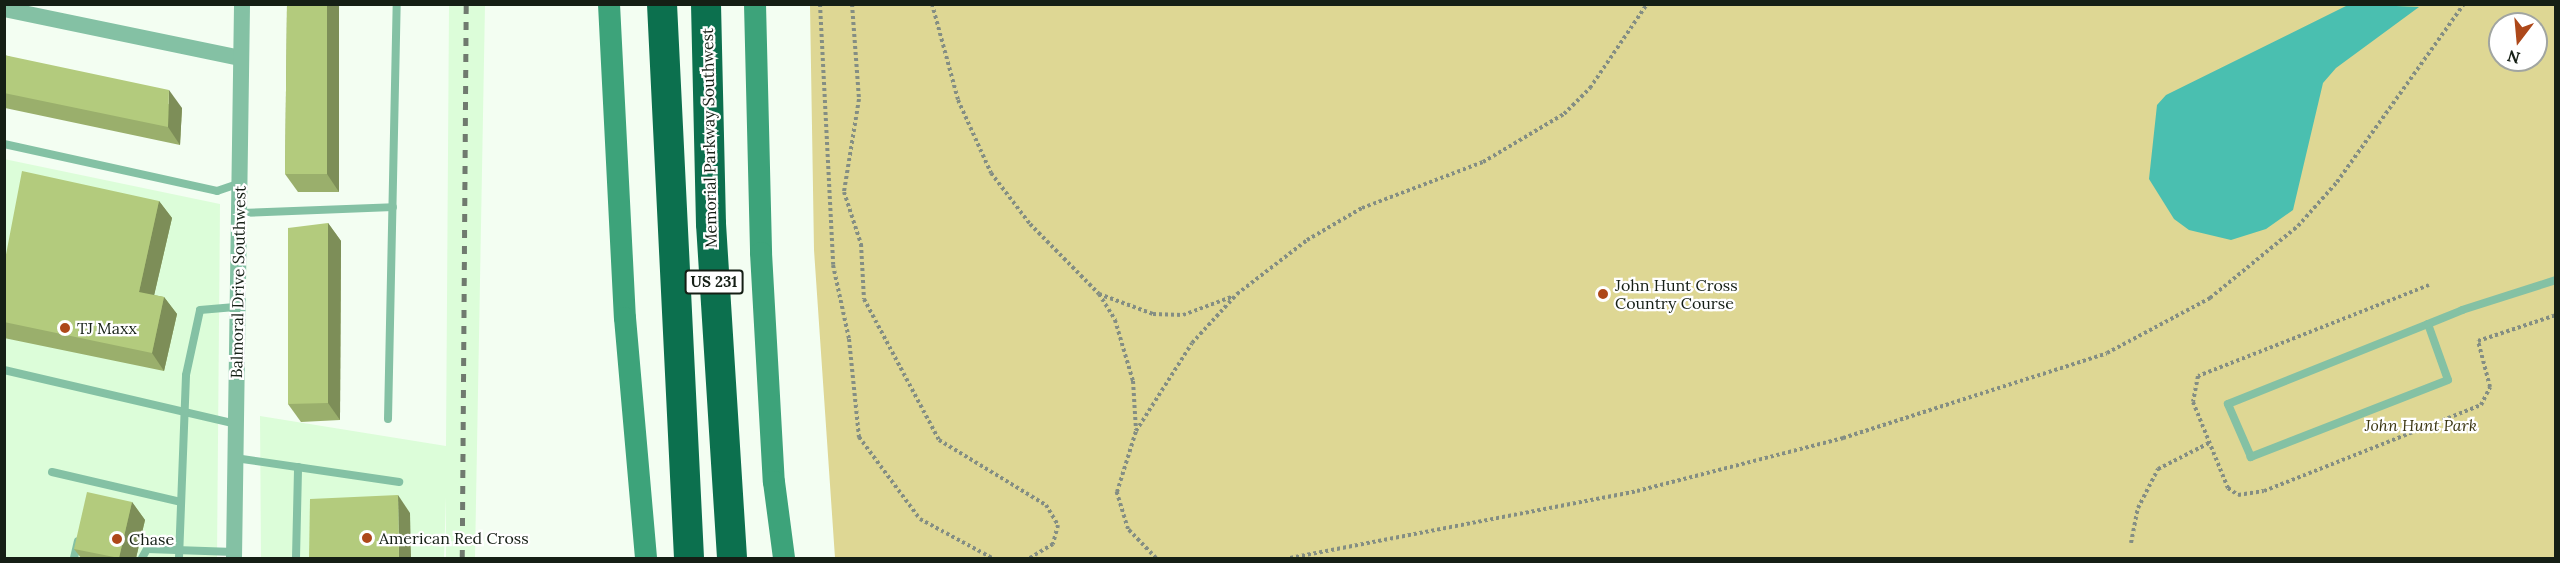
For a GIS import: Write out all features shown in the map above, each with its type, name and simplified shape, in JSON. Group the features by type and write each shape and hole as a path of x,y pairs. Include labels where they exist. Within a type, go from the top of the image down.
{"highway":[{"name":"US 231","path":"662,4 688,558"},
{"name":"Memorial Parkway Southwest","path":"706,4 711,224 732,558"}],"main road":[{"path":"609,4 625,318 646,558"},
{"path":"755,4 761,253 774,482 784,558"}],"street":[{"name":"Balmoral Drive Southwest","path":"234,555 242,4"},
{"path":"4,9 241,58"}],"lane":[{"path":"388,419 397,4"},
{"path":"4,144 217,191 240,183"},
{"path":"240,213 393,207"},
{"path":"2428,324 2448,380 2252,457 2228,404 2428,324 2556,280"},
{"path":"179,555 183,412 200,310 238,306"},
{"path":"4,370 236,424"},
{"path":"236,458 399,482"},
{"path":"296,558 298,467"},
{"path":"52,472 181,502"},
{"path":"90,493 92,482"},
{"path":"74,558 82,526"},
{"path":"142,558 147,549 179,555 234,555"}],"path":[{"path":"820,4 833,265 849,339 859,437 920,519 992,558"},
{"path":"852,4 859,99 844,192 861,244 864,298 939,440 1046,506 1058,525 1053,544 1041,557 1030,558"},
{"path":"932,4 958,100 991,173 1030,224 1099,294 1124,348 1136,431"},
{"path":"1156,558 1128,530 1117,492 1136,431 1192,343 1237,294 1307,240 1362,208 1533,136 1590,88 1647,4"},
{"path":"1290,558 1637,491 1843,438 2107,353 2210,298 2298,226 2337,182 2464,4"},
{"path":"2429,285 2198,376 2193,402 2228,488 2238,495 2264,491 2481,405 2490,387 2478,341 2556,315"},
{"path":"1099,294 1153,314 1183,315 1237,294"},
{"path":"2131,543 2138,508 2158,469 2210,443"}],"shaded area":[{"path":"449,5 485,5 475,558 446,558 446,497 444,558 261,558 260,416 446,446"},
{"path":"4,159 220,204 217,558 5,558"}],"green space":[{"name":"John Hunt Cross Country Course","path":"810,5 2555,5 2555,558 835,558 814,250"}],"water":[{"path":"2350,4 2419,7 2336,68 2323,83 2293,210 2266,229 2231,240 2189,230 2174,219 2149,179 2157,105 2166,95"}],"building":[{"path":"287,4 327,4 327,174 285,174"},
{"path":"4,55 169,90 168,127 4,93"},
{"path":"22,171 159,201 139,292 164,297 152,353 4,322 4,265"},
{"path":"328,223 328,403 288,404 288,228"},
{"path":"87,492 132,502 119,558 74,549"},
{"path":"398,495 399,558 309,558 310,499"}],"railway":[{"path":"462,558 466,4"}],"place":[{"name":"John Hunt Cross Country Course","path":"1603,294"},
{"name":"TJ Maxx","path":"65,328"},
{"name":"American Red Cross","path":"367,538"},
{"name":"Chase","path":"117,539"}],"park label":[{"name":"John Hunt Park","path":"2421,425"}]}
